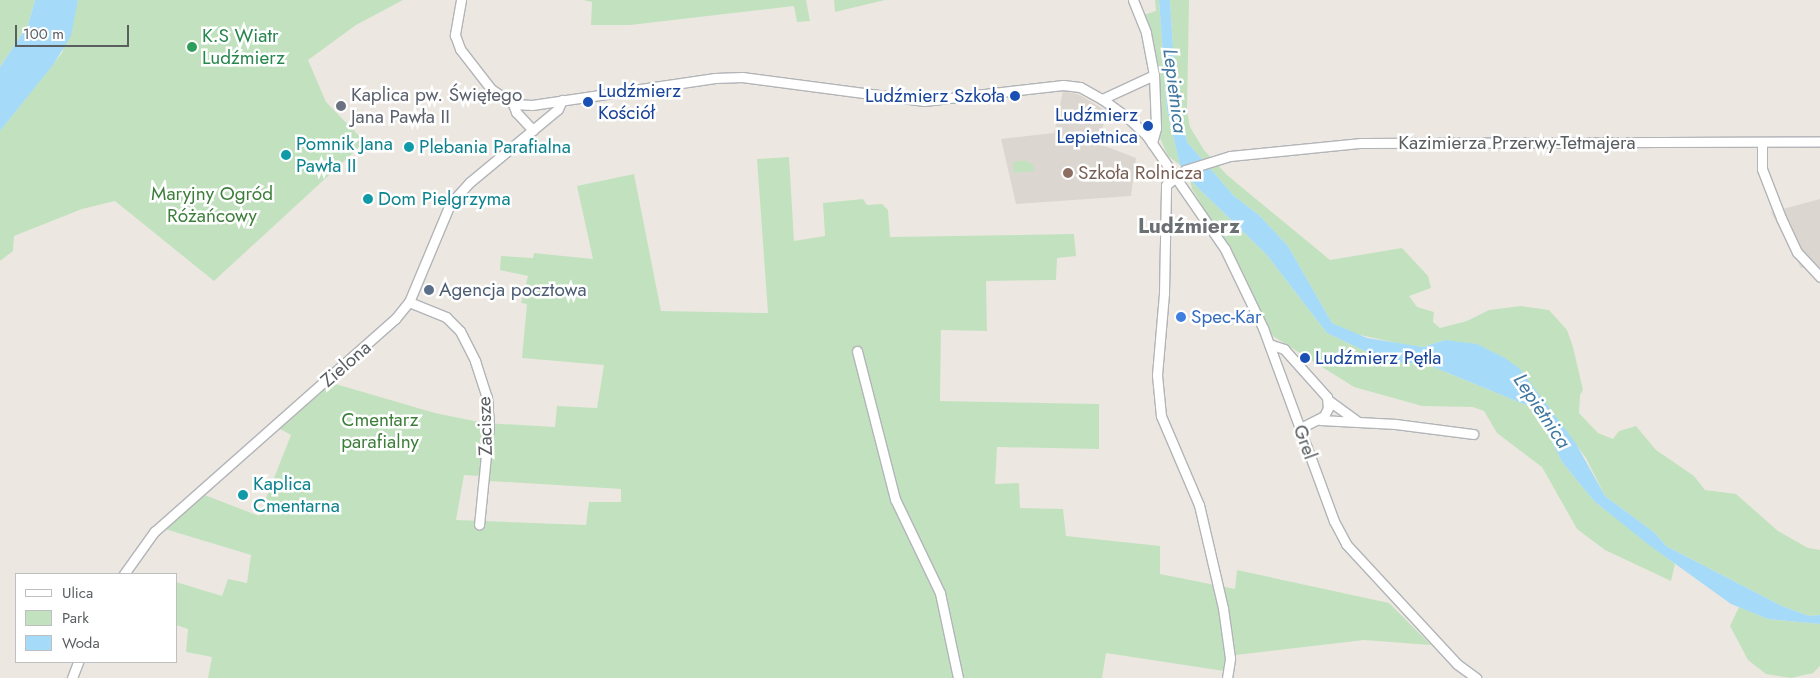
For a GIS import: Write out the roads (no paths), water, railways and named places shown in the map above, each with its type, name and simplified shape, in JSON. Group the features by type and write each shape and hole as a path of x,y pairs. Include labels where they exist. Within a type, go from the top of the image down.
{"street":[{"path":"461,0 455,35 460,48 490,90 513,104 562,100 742,77 924,101 1062,85 1080,87 1102,99 1134,123 1179,174 1166,185 1164,193 1164,293 1157,375 1161,416 1199,505 1223,608 1230,658 1227,678"},
{"path":"1133,0 1146,33 1154,75 1156,128 1152,143"},
{"path":"1102,99 1154,75"},
{"name":"Zielona","path":"125,573 154,532 370,343 409,302 450,204 470,182 558,109 562,100"},
{"path":"513,104 516,112 533,130"},
{"name":"Kazimierza Przerwy-Tetmajera","path":"1179,174 1215,160 1361,144 1820,141"},
{"path":"1762,142 1762,169 1781,218 1797,252 1820,277"},
{"name":"Grel","path":"1179,174 1225,249 1253,304 1334,521 1346,544 1457,664 1476,678"},
{"name":"Zacisze","path":"409,302 446,317 460,331 476,361 487,397 489,425 479,525"},
{"path":"1269,344 1284,349 1323,389 1328,400 1328,408 1320,420"},
{"path":"856,351 895,499 940,593 958,678"},
{"path":"1328,400 1357,421"},
{"path":"1300,428 1320,420 1357,421 1473,434"},
{"path":"72,678 78,663"}],"water":[{"path":"35,0 78,0 71,36 53,65 0,131 0,67 28,25"},
{"name":"Lepietnica","path":"1159,0 1170,0 1176,95 1187,142 1234,196 1259,215 1288,246 1332,323 1367,338 1423,347 1445,340 1477,344 1505,358 1519,368 1575,442 1605,496 1655,533 1666,546 1782,606 1809,616 1820,615 1820,624 1768,619 1731,604 1649,545 1594,501 1562,462 1536,409 1426,364 1388,362 1327,333 1266,254 1190,180 1180,165 1167,110"}],"place":[{"name":"K.S Wiatr Ludźmierz","path":"192,47"},
{"name":"Ludźmierz Szkoła","path":"1015,96"},
{"name":"Ludźmierz Kościół","path":"588,102"},
{"name":"Kaplica pw. Świętego Jana Pawła II","path":"341,106"},
{"name":"Ludźmierz Lepietnica","path":"1148,126"},
{"name":"Plebania Parafialna","path":"409,147"},
{"name":"Pomnik Jana Pawła II","path":"286,155"},
{"name":"Szkoła Rolnicza","path":"1068,173"},
{"name":"Dom Pielgrzyma","path":"368,199"},
{"name":"Agencja pocztowa","path":"429,290"},
{"name":"Spec-Kar","path":"1181,317"},
{"name":"Ludźmierz Pętla","path":"1305,358"},
{"name":"Kaplica Cmentarna","path":"243,495"}],"district":[{"name":"Ludźmierz","path":"1189,226"}],"park label":[{"name":"Maryjny Ogród Różańcowy","path":"212,205"},
{"name":"Cmentarz parafialny","path":"380,431"}]}
